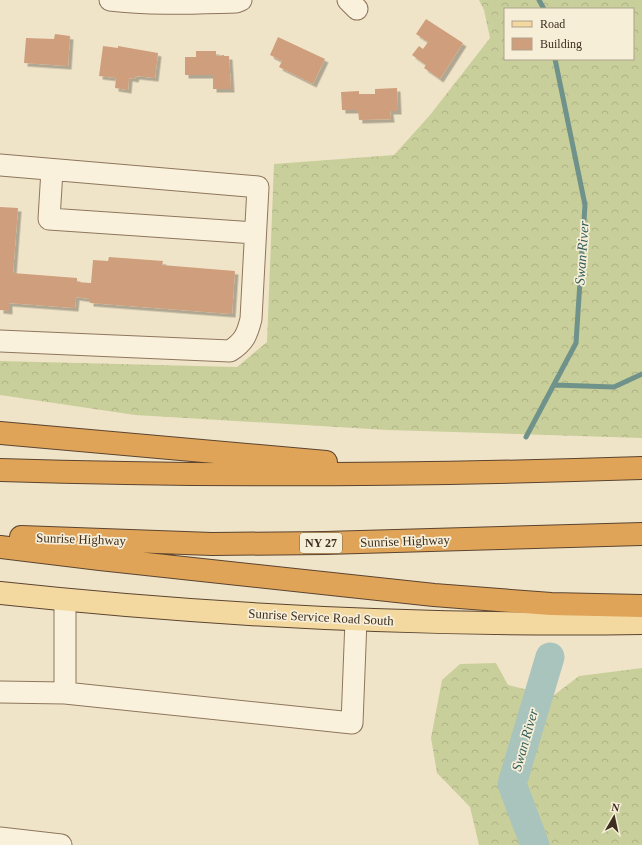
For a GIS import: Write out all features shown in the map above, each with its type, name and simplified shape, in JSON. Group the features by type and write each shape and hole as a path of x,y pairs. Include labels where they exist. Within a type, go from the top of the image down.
{"highway":[{"path":"0,433 332,462 434,473"},
{"path":"0,470 211,475 434,473 642,468"},
{"name":"Sunrise Highway","path":"0,536 212,544 325,544 642,534"},
{"path":"0,547 434,595 544,604 642,606"}],"main road":[{"name":"Sunrise Service Road South","path":"0,593 65,600 226,613 356,620 516,623 642,623"}],"street":[{"path":"110,0 165,4 236,2 240,0"},
{"path":"0,165 258,187 250,324 244,339 238,346 230,351 0,341"},
{"path":"52,170 49,219 255,233"},
{"path":"65,600 65,693"},
{"path":"0,692 65,693 352,722 356,620"},
{"path":"0,838 31,843 61,845"}],"green space":[{"path":"479,0 642,0 642,438 387,430 135,415 0,395 0,361 237,367 267,342 274,164 394,155 430,115 490,38 484,10"},
{"path":"496,663 508,685 553,696 579,676 642,668 642,845 479,845 470,807 437,773 431,738 442,680 460,664"}],"building":[{"path":"426,19 463,43 440,79 424,68 426,65 412,55 419,46 423,49 428,42 416,34"},
{"path":"55,34 70,36 68,66 24,63 26,38 54,39"},
{"path":"278,37 325,59 313,84 279,67 282,61 270,55"},
{"path":"103,46 118,48 118,46 158,53 155,78 136,76 135,79 129,78 128,90 115,88 116,78 99,76"},
{"path":"196,51 216,51 216,56 229,56 231,89 213,89 213,75 185,75 185,57 196,57"},
{"path":"397,88 398,111 390,111 391,119 359,120 358,110 342,110 341,92 359,91 359,94 375,94 375,89"},
{"path":"0,207 18,208 13,273 77,278 77,282 91,283 93,260 108,261 109,257 163,261 162,265 235,271 232,314 90,303 90,299 76,297 75,308 9,303 9,311 0,310"}],"waterway":[{"name":"Swan River","path":"539,0 543,8"},
{"name":"Swan River","path":"526,437 576,343 585,205 555,60"},
{"path":"554,385 614,387 642,374"},
{"name":"Swan River","path":"535,845 512,784 550,657"}]}
